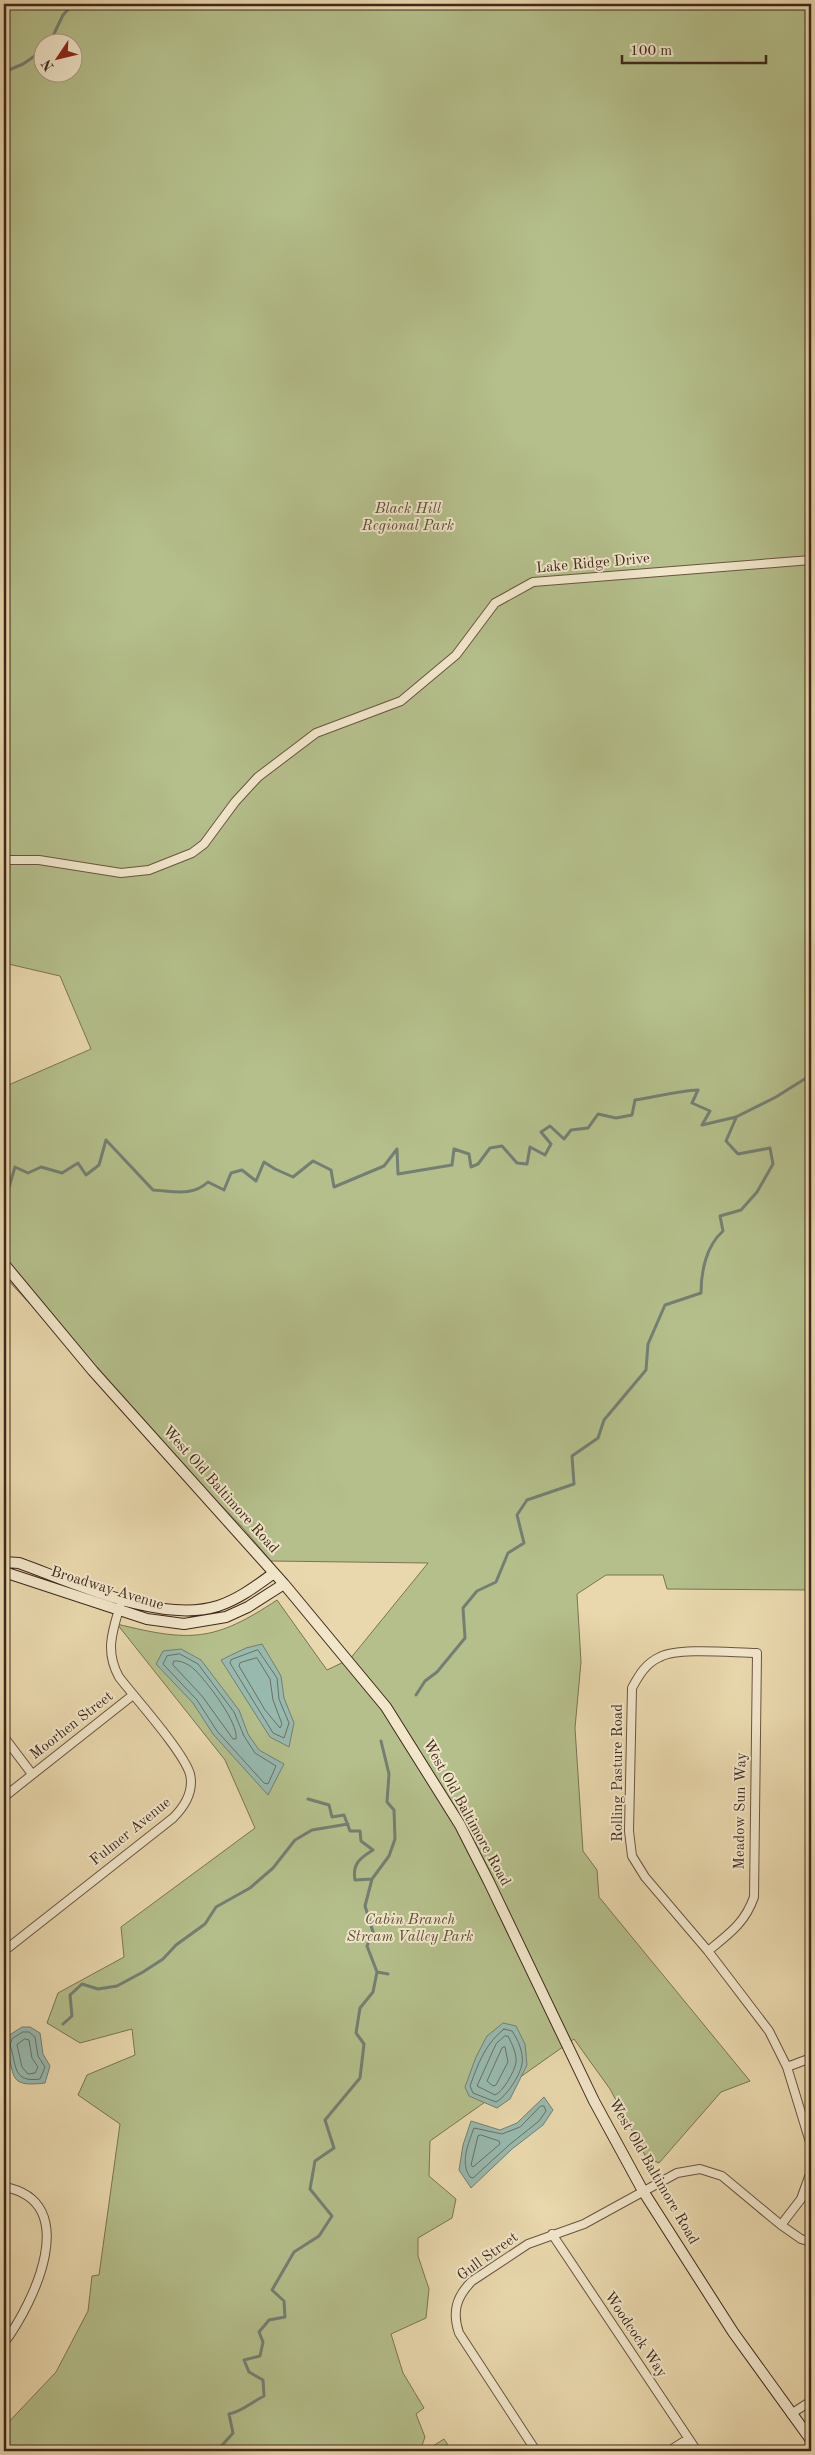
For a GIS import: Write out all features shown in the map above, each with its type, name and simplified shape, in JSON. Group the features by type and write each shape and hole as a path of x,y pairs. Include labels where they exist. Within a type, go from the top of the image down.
{"street":[{"name":"Lake Ridge Drive","path":"4,860 39,860 121,873 155,868 192,853 204,844 235,802 258,777 316,733 401,701 456,655 495,603 534,582 811,560"},
{"name":"West Old Baltimore Road","path":"4,1264 93,1371 284,1584 386,1707 450,1810 489,1882 594,2101 643,2191 733,2332 811,2440"},
{"name":"Broadway Avenue","path":"4,1562 19,1564 122,1599 168,1610 203,1609 237,1598 274,1573"},
{"name":"Broadway Avenue","path":"4,1572 119,1610 167,1623 205,1621 226,1617 248,1607 284,1584"},
{"name":"Fulmer Avenue","path":"4,1951 173,1818 183,1808 190,1794 190,1774 180,1756 118,1677 110,1655 110,1643 122,1599"},
{"name":"Rolling Pasture Road","path":"757,1654 675,1652 660,1656 640,1673 632,1688 629,1831 632,1856 645,1877 708,1951 769,2031 788,2067 810,2142 810,2174 801,2199 781,2225"},
{"name":"Meadow Sun Way","path":"708,1951 738,1927 748,1914 754,1897 757,1654"},
{"name":"Moorhen Street","path":"4,1797 133,1695"},
{"path":"4,1737 32,1774"},
{"path":"788,2067 811,2058"},
{"name":"Gull Street","path":"536,2451 463,2341 454,2316 459,2298 472,2281 528,2244 584,2224 677,2173 700,2170 722,2176 781,2225 801,2239 811,2242"},
{"path":"4,2187 18,2190 38,2203 43,2212 47,2227 47,2241 33,2292 24,2313 4,2343"},
{"name":"Woodcock Way","path":"552,2234 696,2451"},
{"path":"791,2414 811,2401"},
{"path":"669,2451 688,2439"}],"green space":[{"name":"Black Hill Regional Park","path":"13,4 811,4 811,1590 667,1589 663,1575 606,1575 577,1594 581,1662 575,1728 583,1851 597,1870 599,1897 750,2081 721,2092 659,2163 646,2157 610,2089 574,2039 430,2141 429,2176 456,2199 452,2218 418,2238 418,2256 429,2289 426,2318 391,2334 403,2373 424,2408 416,2414 425,2437 420,2451 4,2451 4,2427 56,2372 88,2311 92,2276 99,2275 120,2124 78,2095 87,2075 135,2055 132,2029 80,2043 47,2023 58,1993 124,1957 121,1927 255,1828 225,1760 117,1624 164,1634 201,1634 218,1631 236,1624 277,1600 327,1670 350,1659 428,1563 271,1561 243,1528 127,1408 4,1276 4,1087 91,1049 60,976 4,963 4,21"},
{"path":"444,2439 452,2451 425,2451"}],"water":[{"path":"262,1644 281,1676 284,1698 294,1723 289,1747 270,1737 221,1660 246,1648"},
{"path":"181,1649 201,1660 239,1710 248,1734 259,1750 284,1764 268,1795 213,1734 193,1703 156,1664 163,1651"},
{"path":"503,2023 516,2026 525,2044 527,2065 510,2099 497,2108 469,2096 465,2087 476,2057 487,2036"},
{"path":"22,2027 30,2027 40,2033 43,2054 50,2066 45,2083 24,2083 14,2077 5,2046 8,2036"},
{"path":"544,2097 553,2110 543,2125 512,2149 471,2188 459,2170 463,2145 471,2121 500,2130 517,2123"}],"waterway":[{"path":"55,32 63,15 73,4"},
{"path":"4,72 32,58"},
{"path":"4,1188 9,1187 15,1167 28,1173 41,1167 62,1173 78,1163 86,1175 99,1165 106,1140 153,1190 175,1192 195,1190 208,1182 224,1190 231,1173 242,1170 256,1181 264,1162 293,1177 313,1161 331,1170 334,1187 384,1166 397,1149 398,1174 452,1165 454,1149 469,1154 471,1167 478,1164 490,1148 502,1146 517,1163 527,1164 530,1147 545,1155 551,1144 541,1132 550,1126 564,1139 571,1130 588,1128 598,1114 616,1118 632,1115 635,1100 698,1090 692,1103 710,1111 702,1125 736,1117 776,1097 811,1075"},
{"path":"416,1695 425,1681 437,1672 465,1638 463,1608 477,1591 496,1582 508,1553 524,1543 517,1515 527,1500 574,1484 572,1456 598,1438 604,1420 646,1370 648,1344 665,1305 701,1293 706,1260 712,1244 723,1231 720,1216 741,1210 757,1192 773,1164 770,1148 738,1154 726,1141 736,1118"},
{"path":"217,2451 233,2433 229,2414 264,2396 263,2380 249,2372 244,2360 260,2356 263,2342 259,2332 269,2320 285,2317 284,2301 272,2290 294,2252 319,2236 332,2216 310,2189 315,2161 334,2148 325,2120 360,2078 364,2044 356,2033 360,2008 373,1992 377,1972 367,1946 373,1932 365,1906 372,1879 389,1856 395,1839 394,1810 387,1802 389,1774 381,1741"},
{"path":"308,1799 329,1805 332,1817 344,1815 350,1831 360,1831 361,1841 373,1850 358,1862 354,1874 355,1880 372,1879"},
{"path":"63,2024 72,2016 70,1995 82,1984 98,1989 117,1986 143,1972 163,1959 176,1945 205,1924 216,1907 250,1888 273,1868 295,1840 312,1830 348,1824"},
{"path":"377,1972 388,1974"}],"park label":[{"name":"Cabin Branch Stream Valley Park","path":"410,1928"}]}
